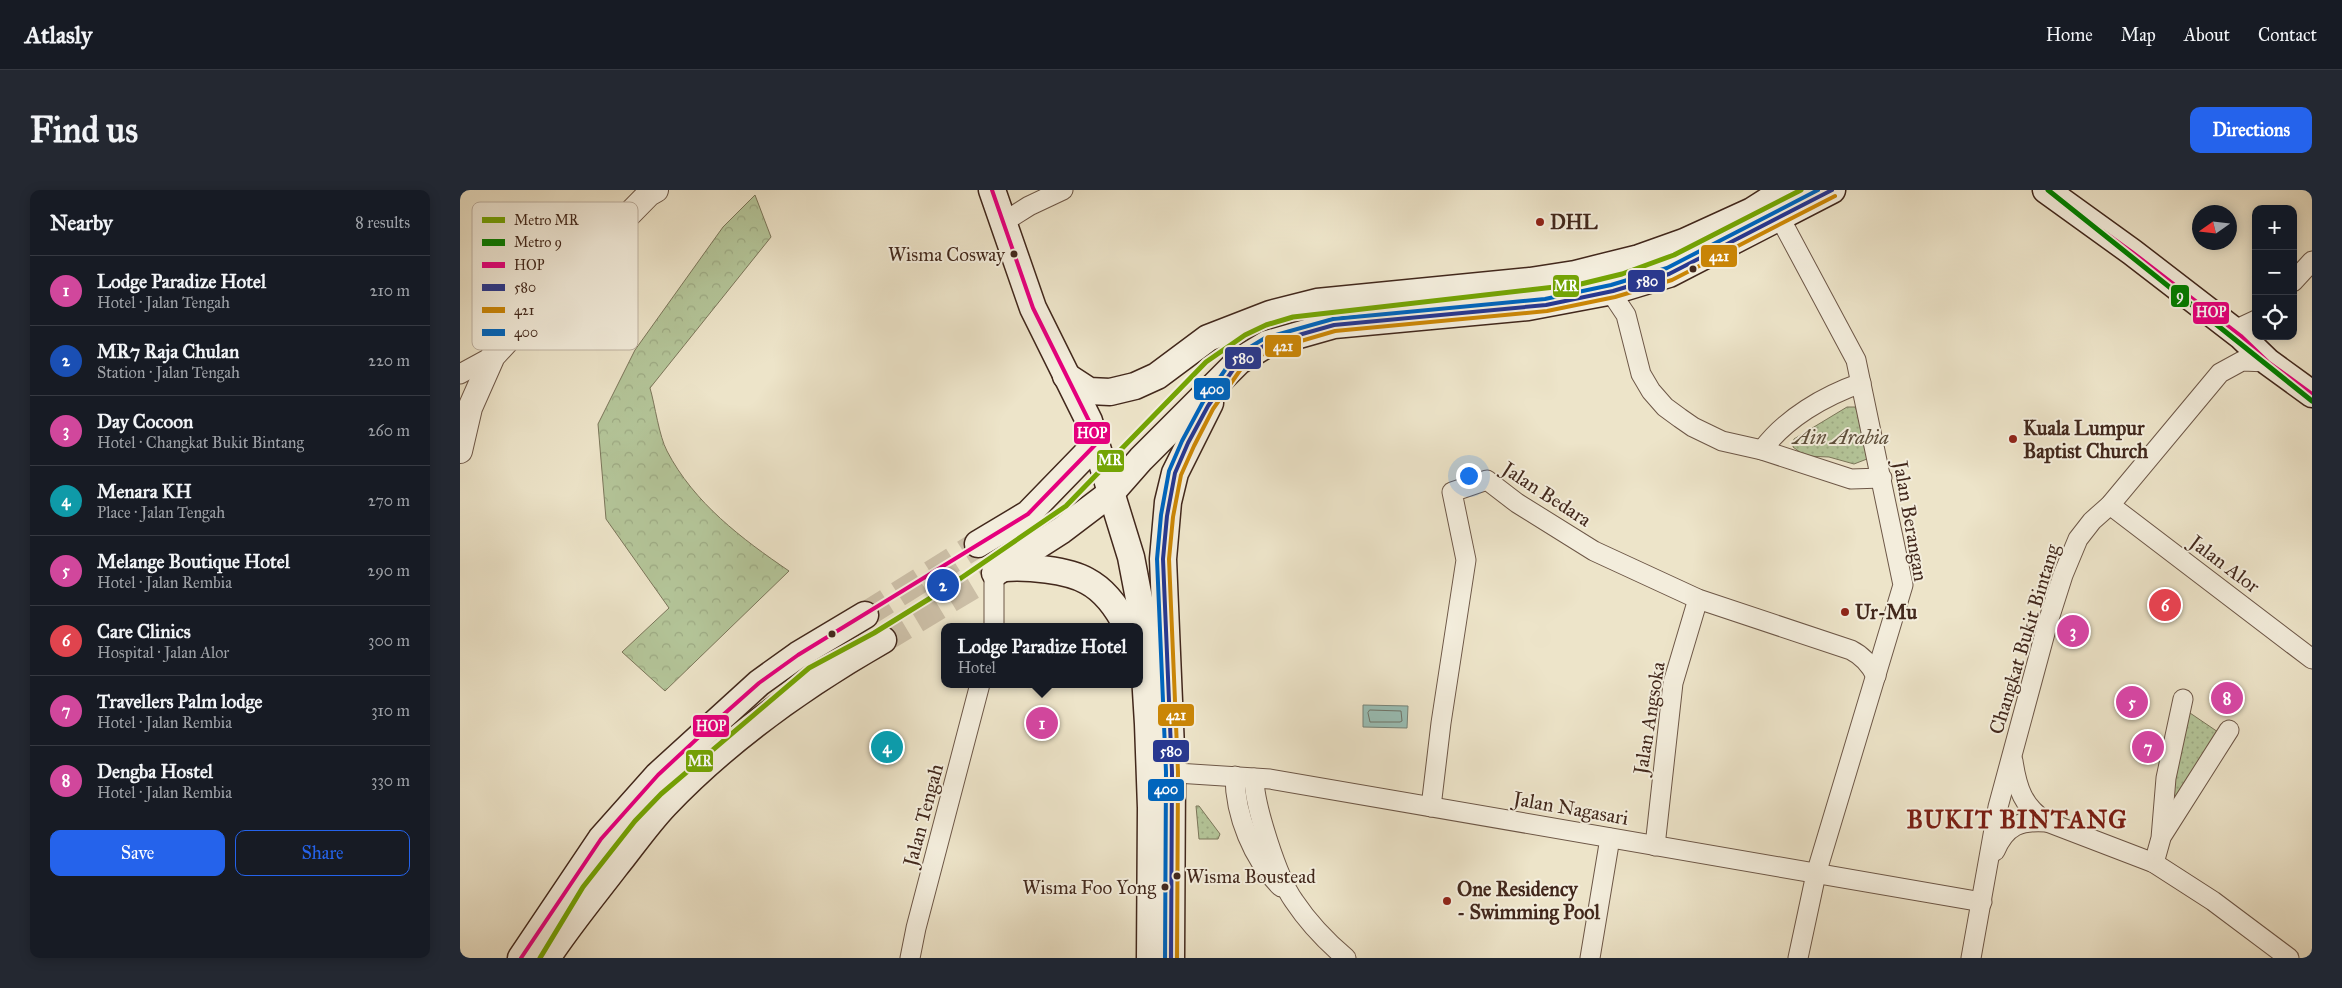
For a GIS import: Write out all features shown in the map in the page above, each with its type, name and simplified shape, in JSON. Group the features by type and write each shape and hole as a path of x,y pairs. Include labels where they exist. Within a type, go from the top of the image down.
{"main road":[{"path":"1066,376 1089,391 1110,392 1135,386 1157,376 1208,338 1270,314 1317,302 1530,280 1575,274 1612,265 1684,242 1752,211 1785,190"},
{"path":"998,572 1062,530 1112,492 1141,459 1239,361 1268,344 1334,325 1528,308 1613,291 1670,274 1832,190"},
{"path":"2046,190 2132,252 2241,336 2268,362 2312,394"},
{"path":"991,193 1033,308 1089,421 1131,557 1142,623"},
{"path":"1150,958 1161,772 1163,559 1168,502 1175,473 1188,442 1208,406 1239,361"},
{"path":"978,544 1028,514 1095,445"},
{"path":"998,572 1036,568 1087,580 1108,597 1119,611 1125,623"},
{"path":"520,958 601,839 680,753 759,683 798,655 865,615"},
{"path":"547,958 583,907 643,830 688,782 737,740 817,679 882,640"},
{"path":"1143,645 1146,698"},
{"path":"1143,684 1161,772 1171,958"}],"street":[{"path":"638,205 656,190"},
{"path":"1002,224 1029,206 1063,190"},
{"name":"Jalan Berangan","path":"1780,218 1856,360 1903,585 1816,874 1798,958"},
{"path":"2297,278 2312,261"},
{"path":"1613,291 1616,300 1626,314 1640,374 1665,407 1693,427 1715,437 1851,479 1882,478"},
{"path":"2229,328 2241,327 2252,322"},
{"path":"460,374 493,356 499,350"},
{"path":"460,451 470,408 493,356"},
{"name":"Changkat Bukit Bintang","path":"1971,958 1998,807 2063,575 2078,539 2085,529 2110,505 2220,373 2242,362 2268,362"},
{"path":"1762,450 1775,432 1785,424 1842,390 1862,384"},
{"name":"Jalan Bedara","path":"1431,807 1441,723 1466,560 1452,492 1487,480 1517,503 1589,548 1698,599 1860,654 1870,665 1876,676"},
{"name":"Jalan Alor","path":"2110,505 2312,659"},
{"path":"994,623 998,572"},
{"name":"Jalan Angsoka","path":"1655,846 1673,684 1698,599"},
{"name":"Jalan Tengah","path":"910,958 916,928 979,688"},
{"path":"2154,863 2160,838 2166,778 2182,700"},
{"path":"2160,838 2229,730"},
{"path":"2013,755 2016,781 2022,798 2036,814 2047,822 2154,863 2213,900 2271,952 2289,958"},
{"name":"Jalan Nagasari","path":"1161,772 1254,778 1982,902"},
{"path":"1235,776 1235,788 1252,846 1260,862 1290,895 1322,935 1346,958"},
{"path":"1254,778 1255,796 1262,820 1290,895"},
{"path":"1989,864 2000,840 2010,828 2028,821 2047,822"},
{"path":"1590,958 1610,838"}],"green space":[{"path":"755,195 771,237 650,388 664,445 678,470 720,518 737,533 789,571 665,691 622,652 669,608 606,519 598,424 635,350 638,350 638,346 723,227"},
{"name":"Ain Arabia","path":"1847,407 1855,407 1861,419 1869,455 1867,459 1854,464 1829,457 1805,456 1793,447 1794,439"},
{"path":"2190,713 2218,732 2174,799 2166,797"},
{"path":"1196,806 1199,806 1220,834 1218,839 1199,839"}],"water":[{"path":"1363,705 1408,706 1407,728 1363,727"}],"tunnel":[{"path":"865,615 978,544"},
{"path":"883,640 995,573"}],"metro line":[{"name":"MR","path":"540,958 583,887 635,821 661,794 809,668 874,633 945,589 1066,506 1206,362 1245,335 1266,325 1293,317 1581,284 1622,274 1674,255 1801,190"},
{"name":"9","path":"2048,190 2312,401"}],"transit line":[{"name":"HOP","path":"521,958 601,839 658,775 715,722 759,683 798,655 1028,514 1095,445 1089,421 1033,308 992,190"},
{"name":"400","path":"1165,958 1166,772 1157,559 1161,515 1169,471 1182,441 1203,402 1234,357 1265,338 1333,319 1545,299 1611,285 1667,268 1818,190"},
{"name":"580","path":"1171,958 1172,772 1163,559 1167,516 1175,473 1188,443 1208,406 1239,361 1267,344 1334,325 1546,305 1613,291 1669,274 1832,190"},
{"name":"HOP","path":"2046,190 2132,252 2241,336 2268,362 2312,394"},
{"name":"421","path":"1177,958 1178,772 1169,559 1173,517 1181,475 1194,446 1213,409 1243,366 1270,350 1335,331 1547,311 1615,297 1672,280 1835,196"}],"place":[{"name":"DHL","path":"1540,222"},
{"name":"Wisma Cosway","path":"1014,254"},
{"name":"Kuala Lumpur Baptist Church","path":"2013,439"},
{"name":"MR7 Raja Chulan","path":"943,585"},
{"name":"Care Clinics","path":"2165,605"},
{"name":"Ur-Mu","path":"1845,612"},
{"name":"Day Cocoon","path":"2073,631"},
{"name":"Dengba Hostel","path":"2227,698"},
{"name":"Melange Boutique Hotel","path":"2132,702"},
{"name":"Lodge Paradize Hotel","path":"1042,723"},
{"name":"Menara KH","path":"887,747"},
{"name":"Travellers Palm lodge","path":"2148,747"},
{"name":"Wisma Boustead","path":"1177,876"},
{"name":"Wisma Foo Yong","path":"1165,887"},
{"name":"One Residency - Swimming Pool","path":"1447,901"}],"district":[{"name":"BUKIT BINTANG","path":"2017,819"}]}
